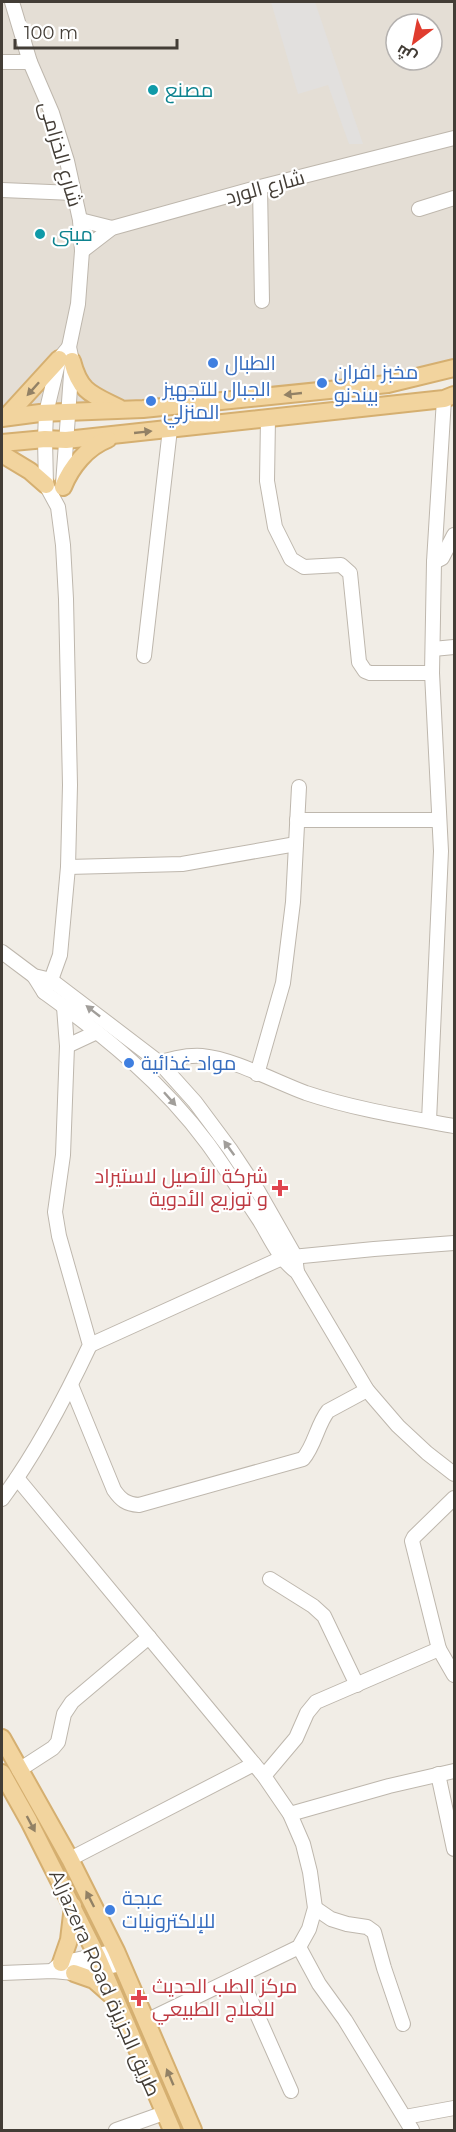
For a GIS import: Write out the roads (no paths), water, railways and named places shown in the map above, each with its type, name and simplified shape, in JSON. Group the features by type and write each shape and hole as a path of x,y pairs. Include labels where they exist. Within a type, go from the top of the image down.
{"main road":[{"path":"4,417 66,356 77,380 85,389 122,409"},
{"path":"4,417 155,408 388,384 454,368"},
{"path":"2,443 120,435 449,397"},
{"path":"2,454 54,486 67,477 87,452 99,442 120,435"},
{"name":"Aljazera Road طريق الجزيزة","path":"2,1738 70,1859 119,1958 193,2130"},
{"name":"Aljazera Road طريق الجزيزة","path":"2,1773 73,1905 172,2130"},
{"path":"73,1905 63,1969 94,1980 115,2000"}],"street":[{"name":"شارع الخزامى","path":"12,2 30,62 52,113 67,161 80,220 82,251 78,304 66,356"},
{"path":"2,62 30,62"},
{"name":"شارع الورد","path":"82,251 112,228 260,187 454,138"},
{"path":"260,187 262,301"},
{"path":"2,190 74,193"},
{"path":"418,209 454,198"},
{"path":"80,220 112,228"},
{"path":"54,486 66,440 68,412 66,356"},
{"path":"44,992 60,955 68,867 70,785 66,598 58,507 45,439 46,413 66,356"},
{"path":"429,1121 448,851 439,820 432,673 434,562 449,397"},
{"path":"268,418 267,481 275,527 291,559 304,567 341,565 350,573 359,662 365,671 370,673 432,673"},
{"path":"144,656 170,429"},
{"path":"434,562 442,558 454,535"},
{"path":"433,649 454,647"},
{"path":"257,1074 283,983 293,902 299,787"},
{"path":"297,820 439,820"},
{"path":"68,867 182,864 296,844"},
{"path":"2,952 34,976 44,992 143,1070 171,1099 208,1144 260,1221 289,1257"},
{"path":"34,976 51,980 160,1063 195,1102 230,1149 297,1272 367,1390 398,1426 454,1474"},
{"path":"64,1006 67,1046 63,1155 55,1212 59,1236 90,1345"},
{"path":"67,1046 97,1032"},
{"path":"143,1070 179,1057 203,1056 230,1063 308,1093 357,1107 454,1126"},
{"path":"2,1499 17,1478 71,1385 90,1345 289,1257 454,1243"},
{"path":"71,1385 114,1490 120,1499 128,1504 139,1505 303,1459 309,1452 328,1411 367,1390"},
{"path":"17,1478 264,1776 290,1814 303,1844 315,1908 309,1929 299,1947 146,2020"},
{"path":"454,1498 412,1541 439,1649 454,1675"},
{"path":"270,1579 313,1606 324,1616 357,1685"},
{"path":"20,1770 52,1749 57,1743 64,1714 72,1702 149,1637"},
{"path":"264,1776 296,1738 307,1713 316,1702 439,1649"},
{"path":"70,1859 254,1764"},
{"path":"290,1814 454,1771"},
{"path":"438,1774 454,1849"},
{"path":"315,1908 331,1919 367,1927 374,1932 403,2024"},
{"path":"299,1947 319,1984 345,2019 412,2130"},
{"path":"2,1974 63,1969 119,1958"},
{"path":"240,1976 291,2091"},
{"path":"405,2117 454,2108"},
{"path":"116,2130 164,2114"}],"place":[{"name":"مصنع","path":"153,90"},
{"name":"مبنى","path":"40,234"},
{"name":"الطبال","path":"213,363"},
{"name":"مخبز افران بيندنو","path":"322,383"},
{"name":"الجبال للتجهيز المنزلي","path":"151,401"},
{"name":"مواد غذائية","path":"129,1063"},
{"name":"شركة الأصيل لاستيراد و توزيع الأدوية","path":"280,1188"},
{"name":"عبجة للإلكترونيات","path":"110,1910"},
{"name":"مركز الطب الحديث للعلاج الطبيعي","path":"139,1998"}]}
